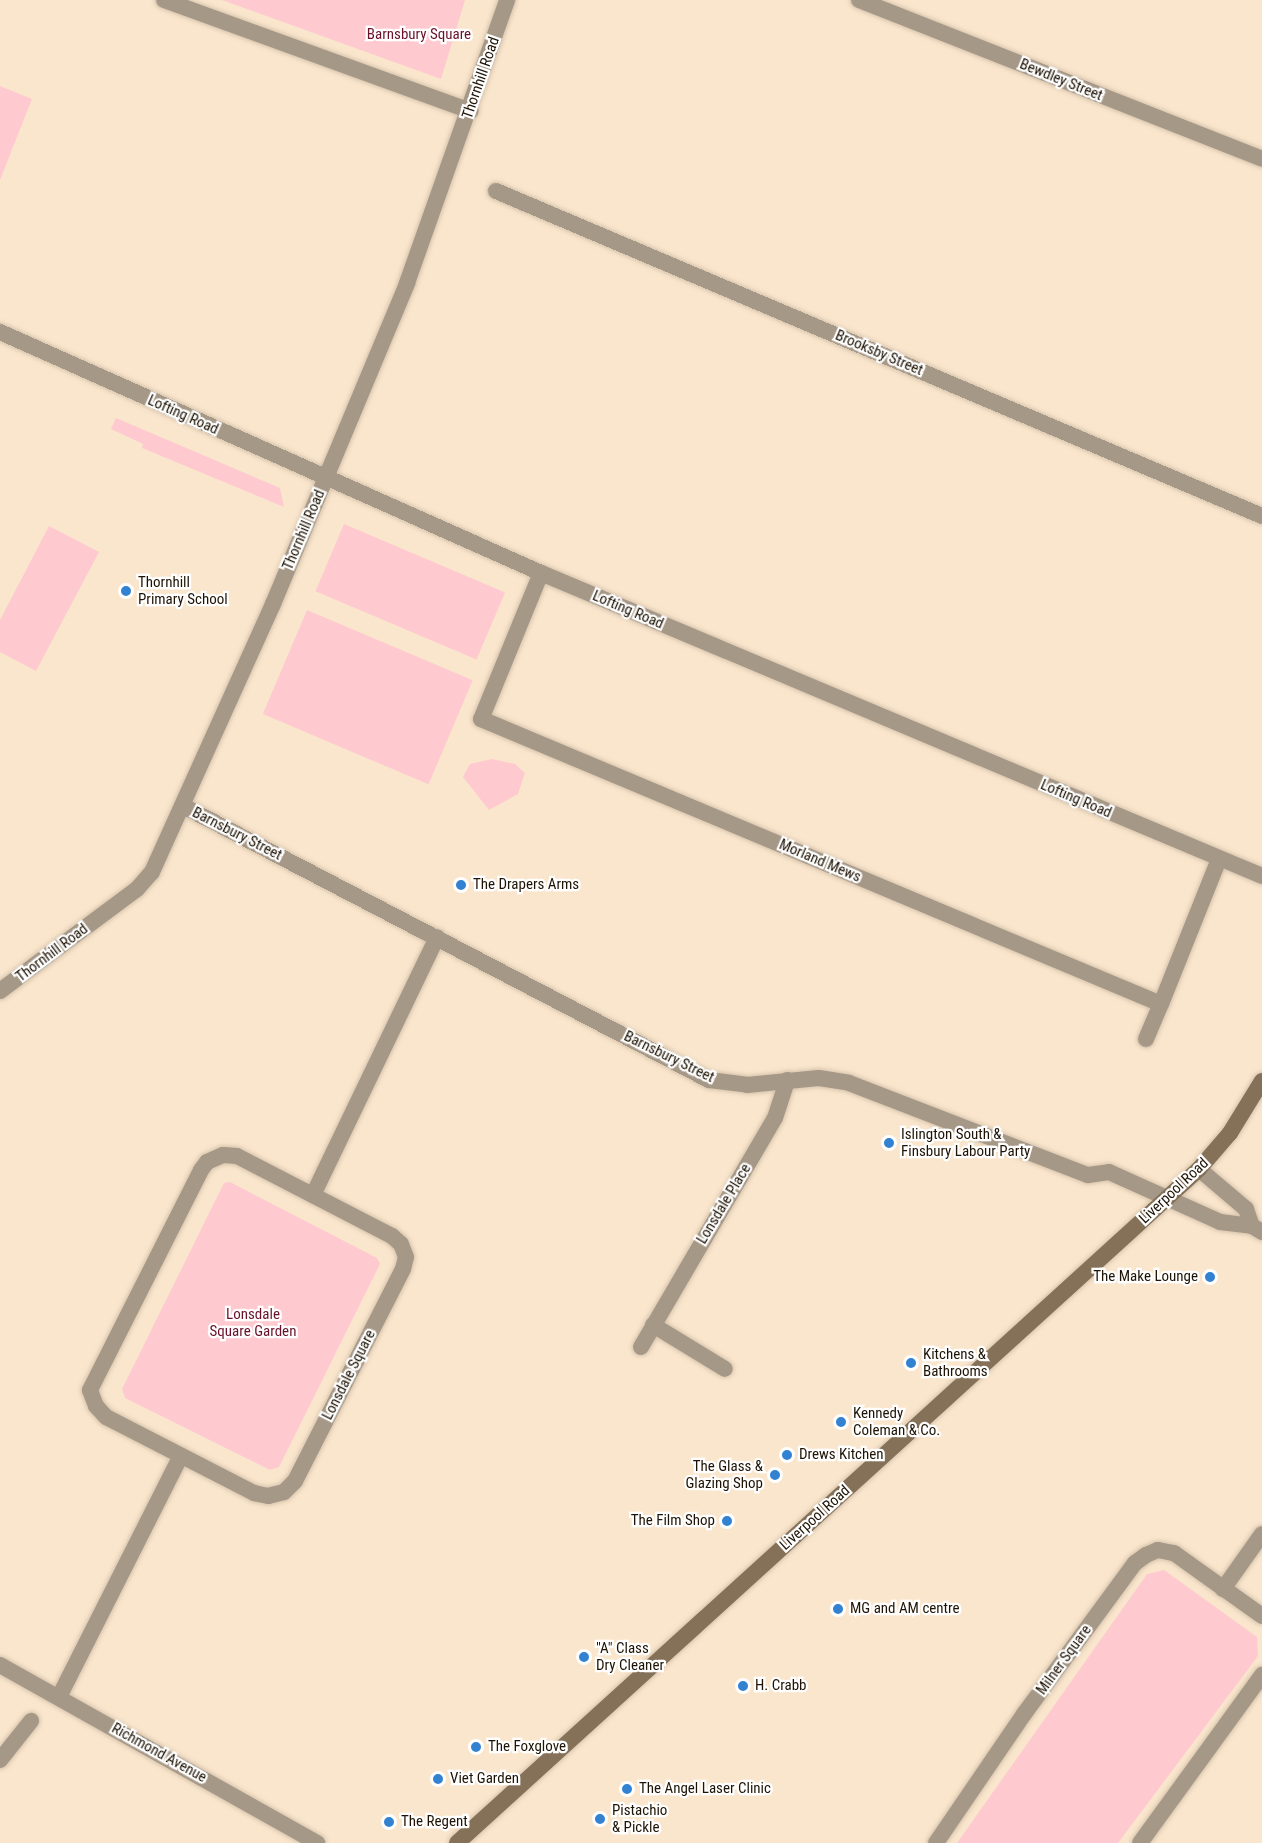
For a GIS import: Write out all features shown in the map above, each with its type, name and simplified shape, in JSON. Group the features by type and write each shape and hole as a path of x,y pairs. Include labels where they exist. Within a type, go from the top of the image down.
{"main road":[{"name":"Liverpool Road","path":"457,1843 988,1360 1088,1273 1199,1169 1230,1133 1262,1081"}],"street":[{"path":"164,0 470,111"},
{"name":"Thornhill Road","path":"0,991 144,882 183,806 327,478 407,283 470,111 507,0"},
{"name":"Bewdley Street","path":"859,0 1262,159"},
{"name":"Brooksby Street","path":"496,191 1262,516"},
{"name":"Lofting Road","path":"0,332 541,573 1262,876"},
{"name":"Morland Mews","path":"541,573 481,719 1161,1004"},
{"name":"Barnsbury Street","path":"183,806 710,1080 747,1086 819,1078 849,1083 1088,1175 1109,1172 1168,1196 1220,1222 1257,1229"},
{"path":"1146,1039 1219,859"},
{"path":"313,1196 437,937"},
{"name":"Lonsdale Place","path":"641,1347 775,1118 787,1080"},
{"name":"Lonsdale Square","path":"223,1155 237,1156 313,1196 401,1244 406,1257 398,1279 295,1481 284,1492 268,1497 254,1493 106,1417 96,1406 90,1390 140,1285 207,1162 223,1155"},
{"name":"Barnsbury Street","path":"1199,1169 1236,1198 1246,1209 1257,1229"},
{"path":"653,1325 725,1369"},
{"path":"59,1697 181,1456"},
{"path":"1223,1588 1262,1534"},
{"name":"Milner Square","path":"936,1843 1135,1563 1158,1550 1174,1553 1262,1616"},
{"name":"Richmond Avenue","path":"0,1665 317,1843"},
{"path":"1140,1843 1262,1675"},
{"path":"0,1760 31,1721"}],"green space":[{"name":"Barnsbury Square","path":"222,0 465,0 441,79"},
{"path":"0,86 32,99 0,180"},
{"path":"116,418 280,488 284,507 142,448 143,444 111,429"},
{"path":"344,524 505,592 477,660 315,591"},
{"path":"49,526 99,552 36,671 0,652 0,620"},
{"path":"307,610 473,680 429,784 263,714"},
{"path":"492,759 515,764 525,773 518,794 489,810 463,777 470,764"},
{"name":"Lonsdale Square Garden","path":"230,1182 377,1258 380,1264 279,1467 270,1470 125,1398 122,1389 224,1183"},
{"path":"1164,1570 1257,1637 1258,1656 1118,1843 957,1843 1147,1574"}],"place":[{"name":"Thornhill Primary School","path":"126,591"},
{"name":"The Drapers Arms","path":"461,885"},
{"name":"Islington South & Finsbury Labour Party","path":"889,1143"},
{"name":"The Make Lounge","path":"1210,1277"},
{"name":"Kitchens & Bathrooms","path":"911,1363"},
{"name":"Kennedy Coleman & Co.","path":"841,1422"},
{"name":"Drews Kitchen","path":"787,1455"},
{"name":"The Glass & Glazing Shop","path":"775,1475"},
{"name":"The Film Shop","path":"727,1521"},
{"name":"MG and AM centre","path":"838,1609"},
{"name":"\"A\" Class Dry Cleaner","path":"584,1657"},
{"name":"H. Crabb","path":"743,1686"},
{"name":"The Foxglove","path":"476,1747"},
{"name":"Viet Garden","path":"438,1779"},
{"name":"The Angel Laser Clinic","path":"627,1789"},
{"name":"Pistachio & Pickle","path":"600,1819"},
{"name":"The Regent","path":"389,1822"}]}
